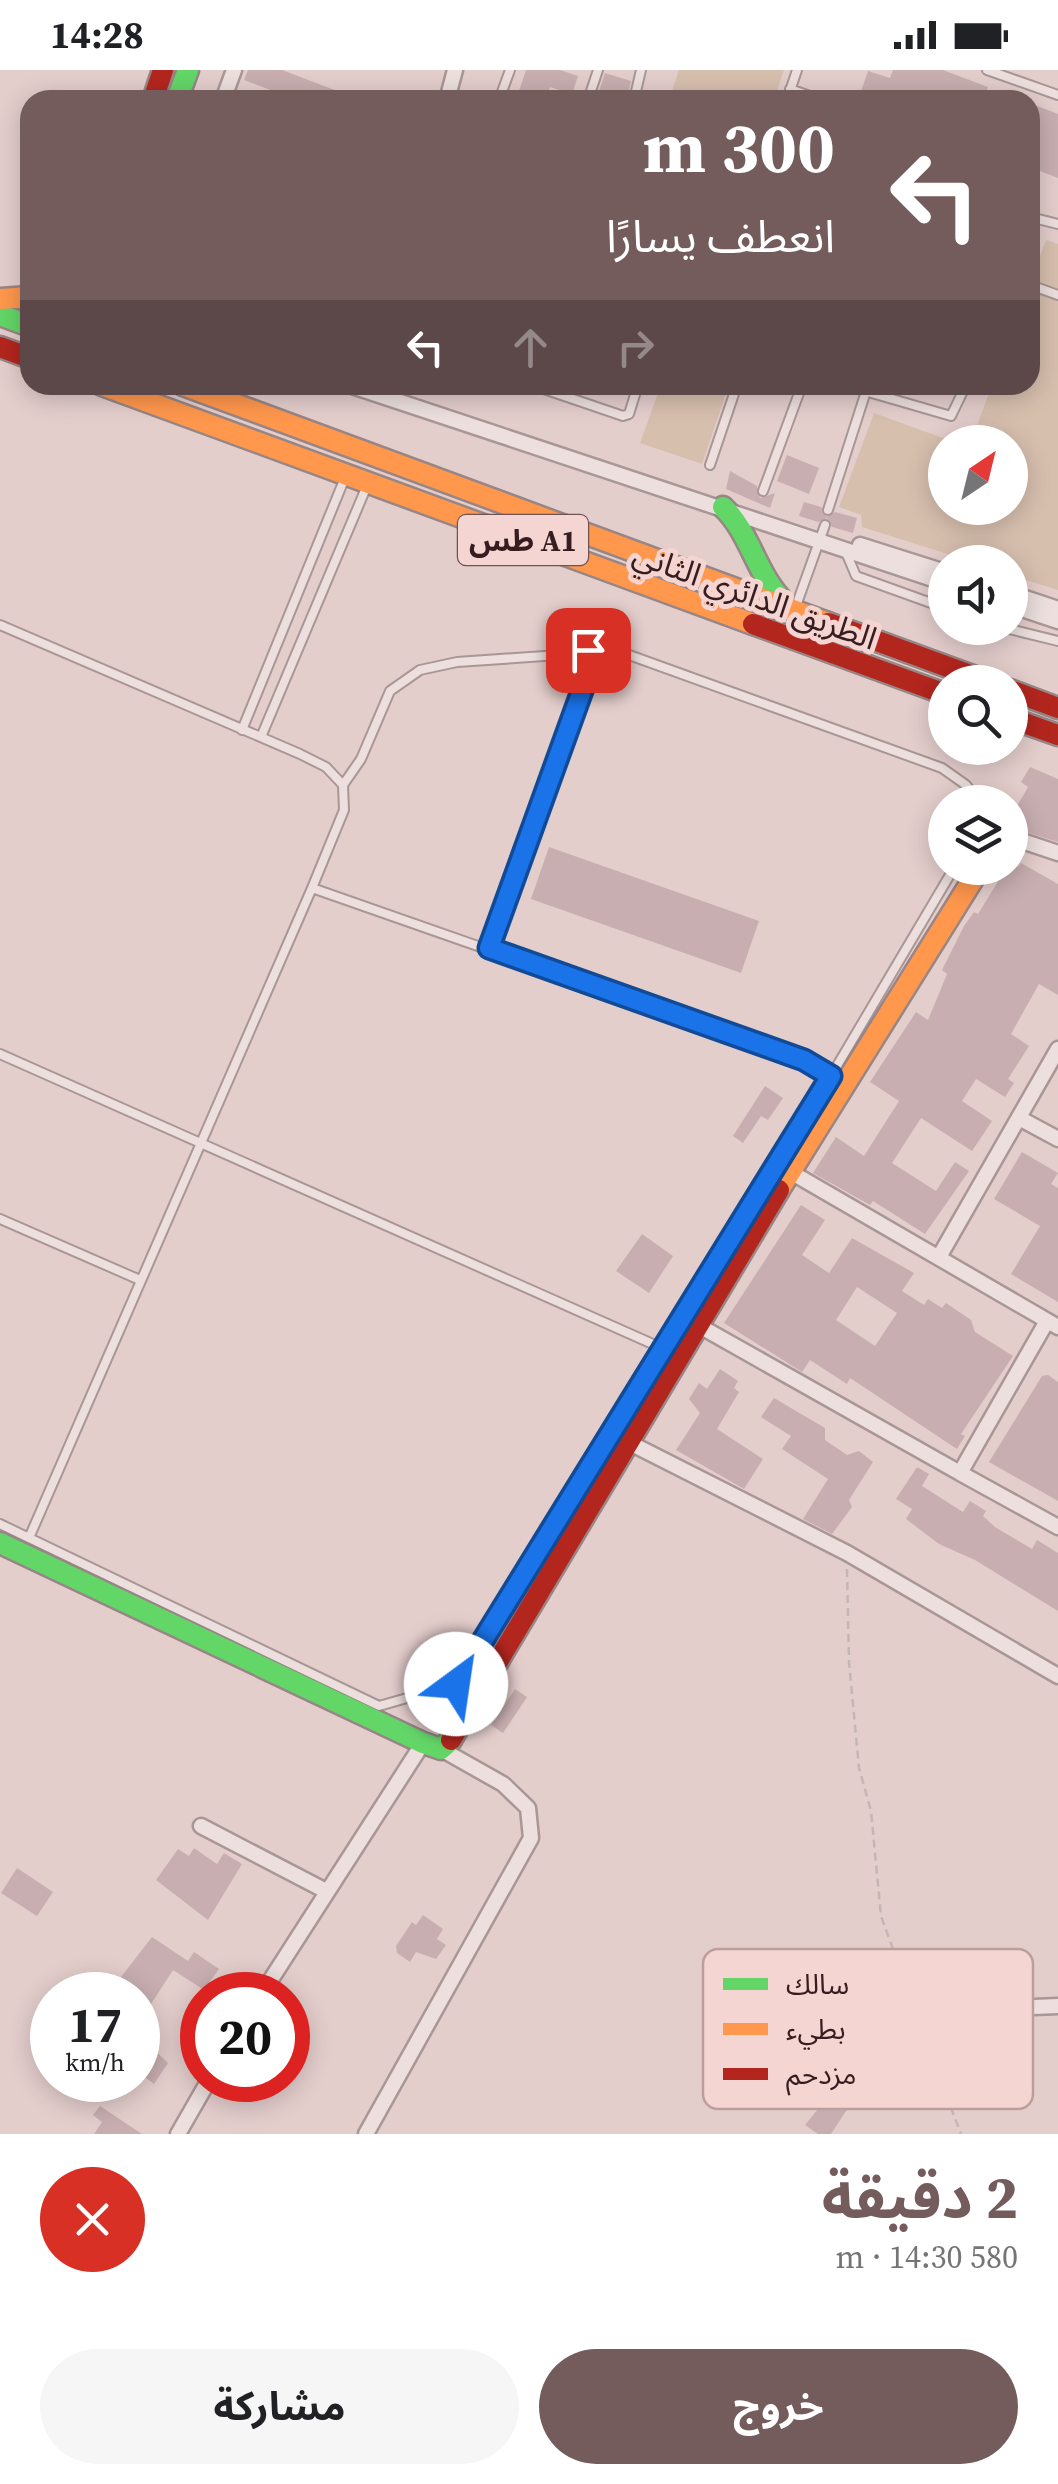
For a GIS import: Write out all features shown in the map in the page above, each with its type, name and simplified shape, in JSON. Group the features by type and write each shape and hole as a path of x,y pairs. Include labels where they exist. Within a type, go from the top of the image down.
{"main road":[{"name":"الطريق الدائري الثاني","path":"129,395 928,688"},
{"name":"الطريق الدائري الثاني","path":"210,395 944,665"},
{"path":"724,507 738,521 762,580 794,610"},
{"path":"1028,697 1058,708"},
{"path":"1028,725 1058,736"},
{"path":"0,1543 432,1746 448,1744 696,1324 969,885"}],"street":[{"path":"388,395 724,507 928,567"},
{"path":"822,533 845,550 928,578"},
{"path":"1028,599 1058,609"},
{"path":"1028,611 1058,621"},
{"path":"1028,843 1058,852"},
{"path":"939,1258 1058,1049"},
{"path":"1019,1118 1058,1138"},
{"path":"790,1171 1052,1324 960,1473"},
{"path":"696,1324 1058,1527"},
{"path":"626,1441 847,1552 1058,1676"},
{"path":"274,1972 326,1890 432,1746 503,1784 528,1808 531,1838 366,2134"},
{"path":"201,1826 326,1890"},
{"path":"1033,2007 1058,2006"},
{"path":"178,2134 197,2102"}],"lane":[{"path":"790,90 797,70"},
{"path":"987,70 1058,94"},
{"path":"561,395 623,416 628,414 635,395"},
{"path":"710,464 734,395"},
{"path":"763,490 798,395"},
{"path":"828,510 864,395"},
{"path":"887,395 951,416 961,395"},
{"path":"242,730 346,476"},
{"path":"261,738 368,483"},
{"path":"794,610 822,533"},
{"path":"845,550 856,576 928,602"},
{"path":"0,625 326,768 342,785 344,810 29,1538"},
{"path":"1028,634 1058,642"},
{"path":"342,785 362,759 390,691 420,670 456,662 588,650 638,656 926,762 964,785"},
{"path":"489,948 587,677 588,650"},
{"path":"0,1524 379,1706 456,1684 566,1500 664,1350 944,885"},
{"path":"312,888 804,1060 831,1076"},
{"path":"0,1054 664,1350"},
{"path":"0,1219 140,1280"}],"path":[{"path":"847,1552 848,1662 858,1768 871,1812 881,1916 892,1949"},
{"path":"952,2109 961,2134"}],"shaded area":[{"path":"679,70 784,70 777,90 672,90"},
{"path":"1046,240 1058,244 1058,590 1028,581 1028,545 928,548 862,527 861,515 839,507 874,413 928,433 928,525 1028,525 1028,425 977,425 988,395 1040,395 1040,256"},
{"path":"657,395 726,395 702,464 640,443"}],"building":[{"path":"248,70 282,70 335,90 270,90 244,80"},
{"path":"526,70 560,70 578,76 573,90 519,90"},
{"path":"893,70 943,70 988,87 861,90 868,71 890,78"},
{"path":"605,73 631,81 629,90 599,90"},
{"path":"1040,107 1058,114 1058,178 1040,171"},
{"path":"787,455 819,468 809,494 777,481"},
{"path":"730,471 757,486 760,498 775,493 770,508 726,489"},
{"path":"804,502 821,507 827,517 835,512 857,518 853,533 832,527 827,518 818,522 799,516"},
{"path":"1030,767 1058,779 1058,842 1028,833 1028,785 1021,782"},
{"path":"549,847 759,921 741,973 531,899"},
{"path":"1028,867 1058,884 1058,995 1039,984 1011,1034 1029,1046 1008,1079 1014,1083 1005,1097 976,1079 962,1101 992,1121 972,1151 921,1118 892,1163 936,1191 955,1162 969,1171 925,1234 873,1201 870,1205 813,1173 836,1137 864,1156 899,1101 870,1082 916,1012 928,1020 947,974 942,970 964,926 974,912 978,914 996,885 1028,885"},
{"path":"765,1086 783,1098 768,1120 761,1116 743,1143 733,1136"},
{"path":"1022,1152 1058,1173 1051,1184 1058,1188 1058,1302 1011,1274 1040,1226 994,1199"},
{"path":"801,1205 825,1220 802,1255 829,1273 852,1238 914,1273 902,1291 924,1305 928,1299 942,1308 946,1303 971,1320 975,1332 1013,1356 961,1434 965,1436 957,1449 850,1378 847,1384 810,1360 802,1372 724,1323","holes":["857,1287 897,1313 875,1346 836,1320"]},
{"path":"642,1234 673,1256 649,1293 616,1271"},
{"path":"720,1369 738,1381 734,1388 739,1392 717,1429 763,1459 744,1489 676,1450 700,1413 689,1399 699,1383 707,1389"},
{"path":"1048,1375 1058,1382 1058,1501 989,1462 1042,1376"},
{"path":"774,1398 825,1428 825,1440 847,1455 859,1451 873,1462 849,1500 852,1507 832,1534 803,1519 828,1479 782,1449 791,1436 761,1417"},
{"path":"917,1467 929,1474 922,1486 963,1512 970,1501 986,1511 983,1516 995,1527 1032,1549 1037,1540 1058,1553 1058,1611 975,1560 939,1544 906,1519 912,1509 896,1499"},
{"path":"515,1689 527,1697 503,1733 491,1725"},
{"path":"194,1848 217,1864 224,1853 242,1864 208,1920 156,1880 178,1849 189,1856"},
{"path":"17,1868 53,1892 37,1916 1,1893"},
{"path":"423,1915 443,1929 437,1939 446,1945 436,1959 416,1952 410,1962 397,1953 396,1946 412,1922 416,1925"},
{"path":"152,1937 188,1961 194,1952 219,1969 180,1975 173,1970 160,1990 160,1972 125,1972"},
{"path":"160,2055 168,2063 160,2075"},
{"path":"100,2106 142,2134 94,2134 102,2122 93,2115"},
{"path":"818,2109 847,2109 831,2134 818,2134 805,2125"}],"traffic: fast":[{"path":"181,90 188,70"},
{"path":"0,315 20,322"},
{"path":"723,507 785,603"},
{"path":"0,1543 423,1743 441,1749 451,1740"}],"traffic: slow":[{"path":"0,299 20,298"},
{"path":"129,395 753,624"},
{"path":"210,395 828,623"},
{"path":"779,1190 969,885"}],"traffic: jam":[{"path":"156,90 163,70"},
{"path":"0,347 20,354"},
{"path":"828,623 943,665"},
{"path":"753,624 928,688"},
{"path":"1028,697 1058,708"},
{"path":"1028,724 1058,735"},
{"path":"451,1740 779,1190"}],"route":[{"path":"456,1684 831,1076 804,1060 489,948 587,677 588,650"}]}
